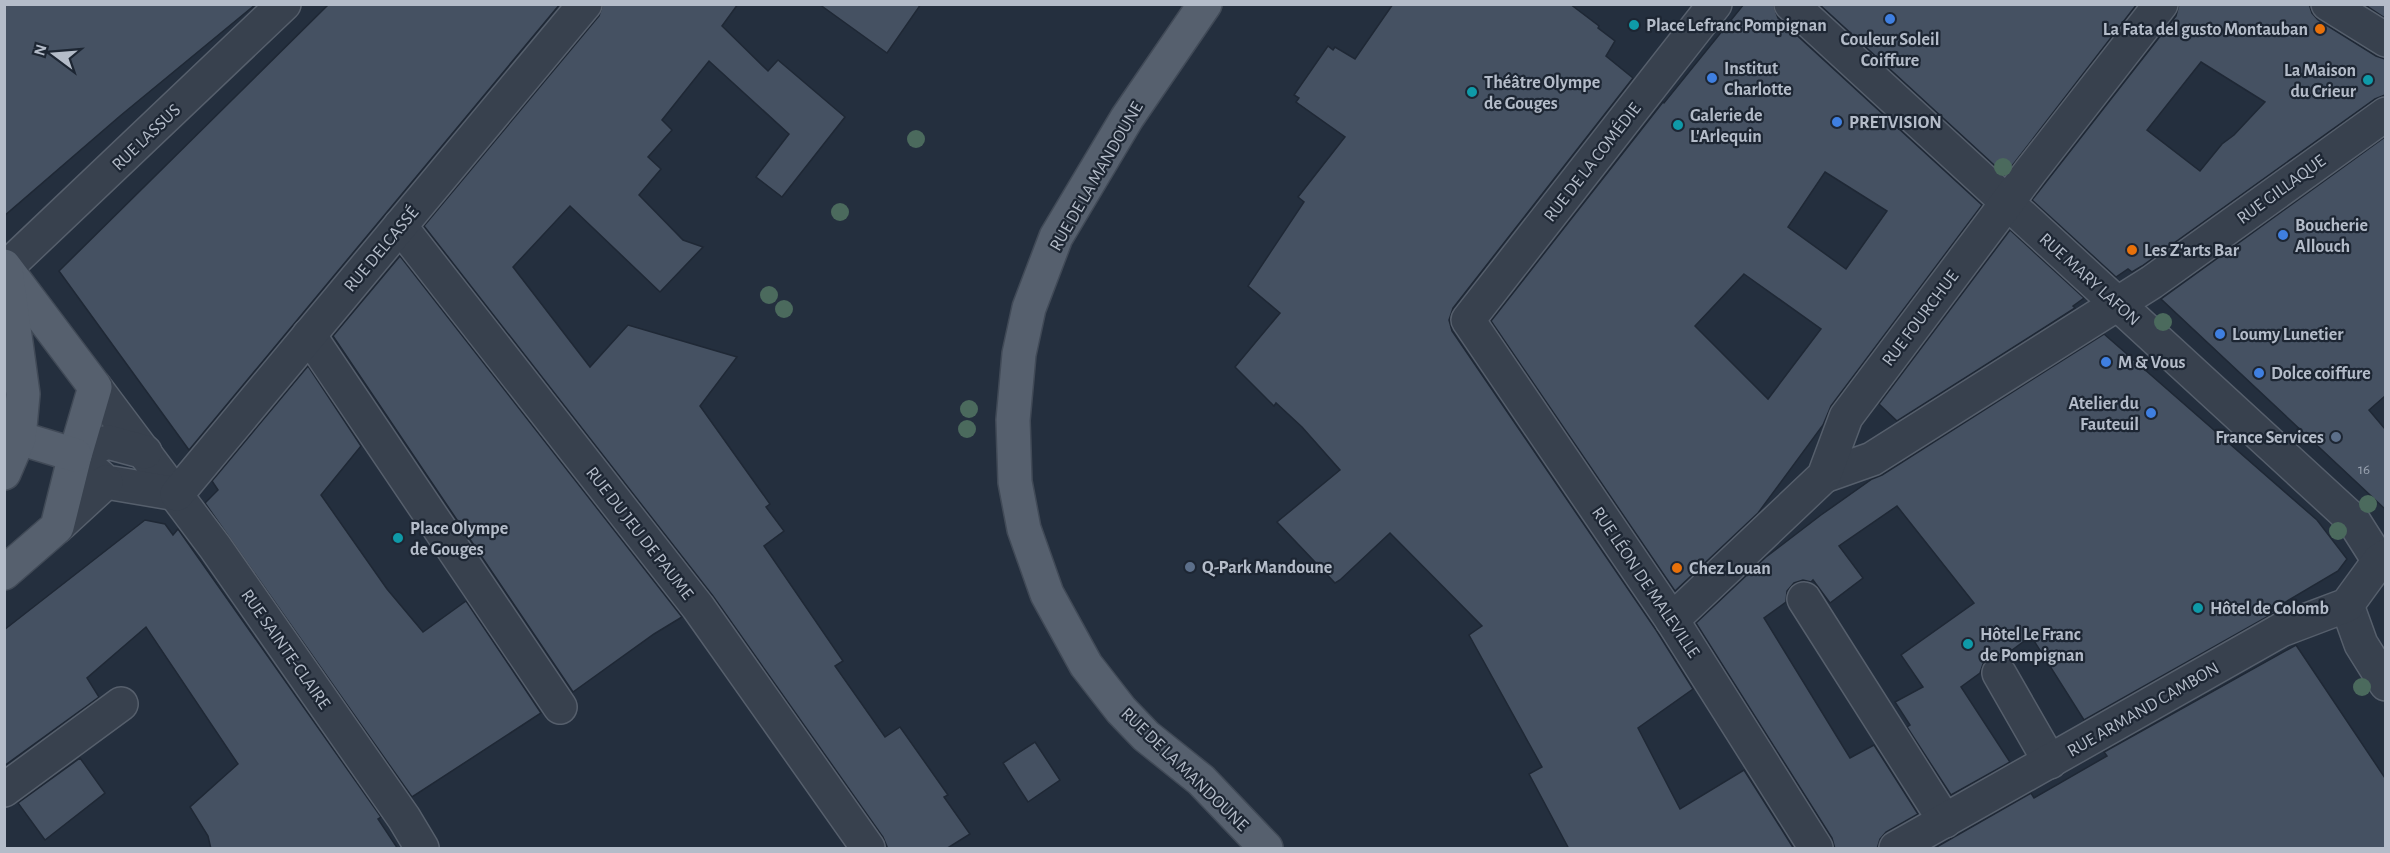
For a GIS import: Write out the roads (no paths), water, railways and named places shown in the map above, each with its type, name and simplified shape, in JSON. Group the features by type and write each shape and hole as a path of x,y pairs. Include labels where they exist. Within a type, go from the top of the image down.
{"main road":[{"name":"RUE DE LA MANDOUNE","path":"1205,4 1127,118 1056,237 1029,308 1019,354 1013,420 1016,482 1024,530 1047,594 1086,665 1121,710 1146,736 1201,780 1266,849"},
{"path":"4,573 57,527 95,387 5,267"},
{"path":"4,473 19,438 23,394 5,267"},
{"path":"19,438 75,455"}],"street":[{"name":"RUE LASSUS","path":"5,267 284,4"},
{"name":"RUE DELCASSÉ","path":"177,494 585,4"},
{"name":"RUE DE LA COMÉDIE","path":"1468,320 1715,4"},
{"name":"RUE MARY LAFON","path":"1791,4 2353,520 2382,558"},
{"name":"RUE FOURCHUE","path":"1672,620 1824,476 1846,417 2007,202 2161,4"},
{"path":"2328,4 2385,40"},
{"name":"RUE GILLAQUE","path":"1824,476 1872,459 2152,282 2385,114"},
{"name":"RUE DU JEU DE PAUME","path":"400,226 698,607 868,849"},
{"name":"RUE LÉON DE MALEVILLE","path":"1468,320 1672,620 1816,849"},
{"path":"309,335 560,707"},
{"name":"RUE SAINTE-CLAIRE","path":"95,387 177,494 404,818 422,849"},
{"path":"145,453 108,442 75,455 106,482 177,494"},
{"path":"57,527 106,482"},
{"path":"2382,558 2347,605 2361,644 2385,684"},
{"path":"1804,599 1945,821"},
{"name":"RUE ARMAND CAMBON","path":"1896,849 2282,630 2347,605"},
{"path":"1999,673 2050,762"},
{"path":"4,790 121,704"}],"place":[{"name":"Couleur Soleil Coiffure","path":"1890,19"},
{"name":"Place Lefranc Pompignan","path":"1634,25"},
{"name":"La Fata del gusto Montauban","path":"2320,29"},
{"name":"Institut Charlotte","path":"1712,78"},
{"name":"La Maison du Crieur","path":"2368,80"},
{"name":"Théâtre Olympe de Gouges","path":"1472,92"},
{"name":"PRETVISION","path":"1837,122"},
{"name":"Galerie de L'Arlequin","path":"1678,125"},
{"name":"Boucherie Allouch","path":"2283,235"},
{"name":"Les Z'arts Bar","path":"2132,250"},
{"name":"Loumy Lunetier","path":"2220,334"},
{"name":"M & Vous","path":"2106,362"},
{"name":"Dolce coiffure","path":"2259,373"},
{"name":"Atelier du Fauteuil","path":"2151,413"},
{"name":"France Services","path":"2336,437"},
{"name":"Place Olympe de Gouges","path":"398,538"},
{"name":"Q-Park Mandoune","path":"1190,567"},
{"name":"Chez Louan","path":"1677,568"},
{"name":"Hôtel de Colomb","path":"2198,608"},
{"name":"Hôtel Le Franc de Pompignan","path":"1968,644"}]}
